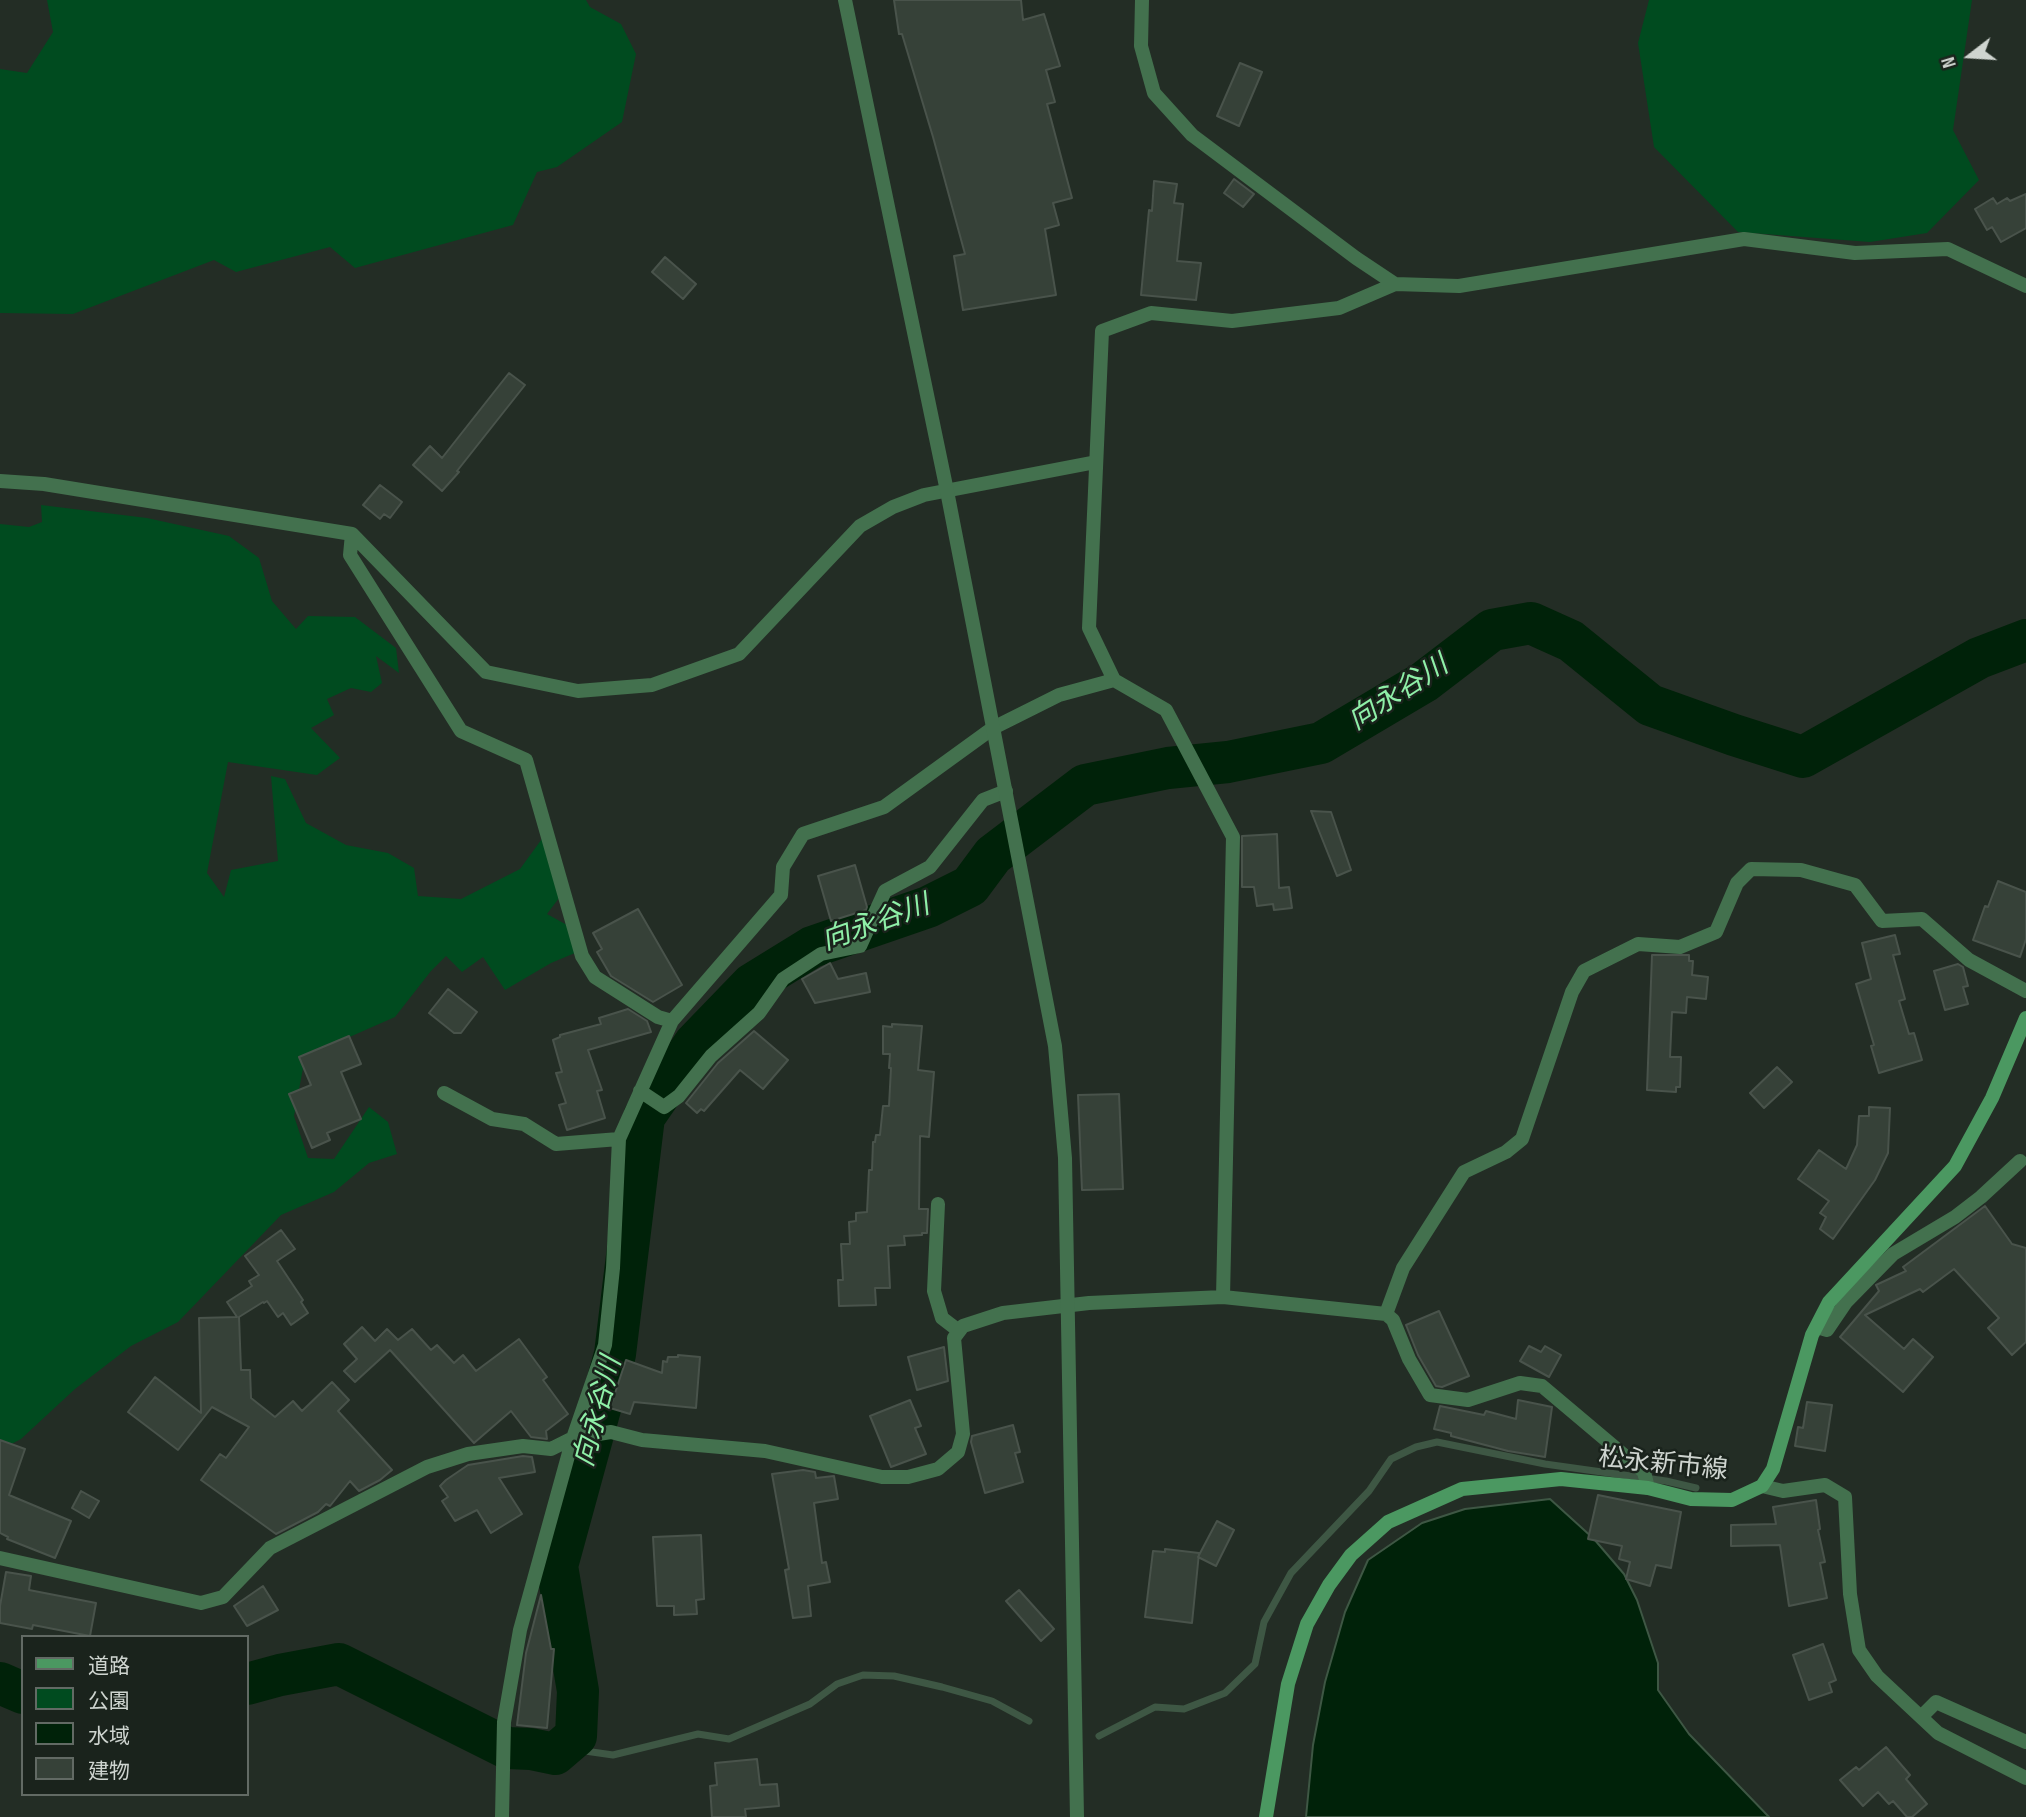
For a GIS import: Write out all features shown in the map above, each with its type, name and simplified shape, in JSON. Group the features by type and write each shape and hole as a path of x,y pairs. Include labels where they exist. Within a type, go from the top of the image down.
{"main road":[{"name":"松永新市線","path":"1266,1817 1288,1684 1307,1624 1329,1584 1351,1555 1388,1522 1462,1489 1561,1479 1648,1488 1691,1499 1732,1500 1762,1486 1773,1469 1817,1327 1829,1302 1955,1166 1992,1098 2026,1018"}],"street":[{"path":"845,0 947,491 1055,1046 1065,1158 1077,1817"},
{"path":"1142,0 1141,46 1154,93 1192,135 1356,258 1395,284"},
{"path":"1223,1297 1233,837 1166,710 1114,680 1089,628 1102,331 1151,313 1232,321 1339,308 1395,284 1459,286 1744,239 1855,253 1948,249 2026,286"},
{"path":"0,481 44,484 352,534 486,673 578,691 652,685 739,654 860,526 893,507 924,495 1096,461"},
{"path":"352,534 349,555 461,731 526,761 582,956 595,977 658,1017 672,1021"},
{"path":"502,1817 504,1722 520,1630 573,1438 605,1345 613,1268 619,1139 672,1021 781,895 783,867 803,834 884,807 993,728 1059,695 1114,680"},
{"path":"640,1091 664,1107 679,1096 711,1056 759,1013 783,979 821,954 860,946 885,891 930,867 983,800 1007,795"},
{"path":"1386,1314 1403,1268 1464,1172 1506,1152 1522,1139 1572,992 1584,971 1638,944 1680,947 1716,932 1737,883 1751,869 1801,870 1855,885 1882,921 1922,919 1969,960 2026,991"},
{"path":"444,1094 492,1119 524,1124 556,1144 619,1139"},
{"path":"1817,1327 1827,1330 1846,1302 1893,1254 1955,1217 2020,1161"},
{"path":"938,1204 933,1292 942,1318 959,1331"},
{"path":"0,1558 201,1603 223,1597 270,1548 427,1467 468,1454 523,1446 551,1449 573,1438 611,1432 642,1440 765,1451 882,1477 908,1477 938,1469 958,1452 963,1434 954,1338 963,1326 1003,1313 1066,1305 1223,1297 1386,1314 1393,1320 1409,1359 1430,1395 1468,1400 1520,1383 1542,1386 1644,1472 1648,1488"},
{"path":"1762,1486 1783,1491 1825,1485 1845,1497 1850,1594 1859,1650 1877,1676 1938,1733 2026,1778"},
{"path":"1921,1717 1936,1702 2026,1742"}],"green space":[{"path":"47,0 586,0 590,7 621,24 636,54 622,122 557,167 537,172 513,225 355,268 330,247 236,272 214,260 73,314 0,313 0,69 27,73 53,32"},
{"path":"1649,0 1972,0 1953,130 1979,180 1927,233 1870,242 1738,232 1654,147 1638,43"},
{"path":"41,505 147,518 229,536 259,558 272,601 296,629 308,616 355,617 396,648 399,673 376,656 382,683 371,692 351,688 327,699 334,715 311,728 340,758 317,775 228,762 207,873 224,897 231,870 278,861 271,776 285,779 306,823 346,845 388,853 414,868 418,896 461,899 520,869 544,836 562,894 547,914 567,925 575,953 551,963 505,990 483,957 462,972 446,956 395,1017 345,1039 304,1063 294,1116 308,1158 334,1159 369,1107 388,1122 397,1154 369,1163 334,1192 281,1215 178,1322 131,1346 75,1389 21,1439 0,1450 0,524 29,527 42,522"}],"water":[{"path":"1550,1499 1594,1539 1624,1574 1637,1600 1658,1663 1658,1690 1689,1734 1769,1817 1306,1817 1313,1745 1325,1682 1345,1612 1368,1560 1422,1523 1465,1509"}],"building":[{"path":"894,0 1021,0 1023,20 1044,14 1060,66 1046,70 1055,102 1047,104 1072,198 1053,203 1059,225 1045,229 1056,295 963,310 954,256 965,254 933,137 902,34 899,34"},
{"path":"1240,63 1262,72 1239,126 1217,116"},
{"path":"1234,179 1254,194 1243,207 1224,193"},
{"path":"1154,181 1177,184 1174,203 1183,204 1177,261 1201,263 1196,300 1141,295"},
{"path":"2026,194 2026,228 2001,242 1992,227 1987,230 1975,209 1993,198 1997,204 2007,198 2010,201"},
{"path":"665,257 696,284 683,299 652,272"},
{"path":"509,373 525,385 442,491 413,465 430,446 442,458"},
{"path":"380,485 402,502 390,518 384,514 380,519 363,505"},
{"path":"1311,811 1331,812 1351,870 1337,876"},
{"path":"1277,834 1279,888 1289,887 1292,908 1274,910 1273,904 1257,906 1254,887 1242,887 1242,836"},
{"path":"855,865 866,910 831,921 818,876"},
{"path":"1998,881 2026,892 2026,939 2020,957 1973,940 1985,906 1988,907"},
{"path":"638,909 682,985 653,1002 611,976 597,952 602,949 593,933"},
{"path":"1895,935 1900,954 1893,955 1905,999 1899,1001 1909,1034 1914,1033 1922,1060 1879,1073 1871,1046 1874,1045 1856,984 1871,979 1862,943"},
{"path":"1652,955 1689,955 1689,961 1693,961 1692,975 1708,977 1706,999 1687,997 1686,1013 1672,1012 1670,1057 1681,1057 1680,1087 1676,1087 1676,1092 1647,1090"},
{"path":"830,963 838,979 866,973 870,992 815,1003 802,979"},
{"path":"1958,964 1963,967 1968,986 1963,987 1968,1004 1945,1010 1934,971"},
{"path":"448,989 477,1012 461,1033 454,1033 429,1013"},
{"path":"628,1009 647,1021 651,1032 588,1050 602,1090 597,1091 605,1118 567,1130 559,1105 566,1103 556,1073 562,1072 553,1040 560,1035 601,1024 599,1018"},
{"path":"892,1024 922,1026 918,1070 934,1072 929,1137 920,1136 919,1209 928,1209 927,1233 904,1236 905,1245 888,1246 890,1288 875,1288 876,1305 839,1306 838,1280 843,1280 841,1244 850,1244 849,1222 856,1221 856,1213 867,1212 873,1142 876,1135 880,1135 883,1106 889,1106 890,1054 883,1054 883,1026 892,1027"},
{"path":"754,1031 788,1060 763,1089 740,1070 704,1111 701,1109 697,1113 686,1103 718,1063"},
{"path":"349,1036 361,1064 341,1072 361,1119 327,1133 330,1140 312,1148 289,1094 311,1085 299,1057"},
{"path":"1777,1067 1792,1082 1764,1108 1750,1093"},
{"path":"1119,1094 1123,1189 1082,1190 1078,1095"},
{"path":"1869,1107 1890,1108 1888,1153 1875,1180 1833,1239 1820,1229 1826,1217 1820,1213 1829,1201 1798,1179 1819,1150 1846,1169 1857,1145 1859,1116 1869,1116"},
{"path":"1985,1206 2012,1244 2026,1248 2026,1342 2012,1355 1988,1328 1999,1318 1954,1269 1923,1292 1920,1289 1865,1315 1904,1349 1913,1339 1933,1357 1903,1392 1840,1337 1879,1291 1876,1285 1906,1271 1903,1267"},
{"path":"281,1230 295,1249 277,1261 303,1300 301,1302 308,1313 291,1325 283,1313 278,1317 267,1301 239,1317 241,1370 250,1370 251,1398 275,1417 293,1401 302,1411 332,1382 349,1400 338,1411 392,1470 359,1491 350,1481 330,1506 326,1504 318,1512 276,1534 201,1480 220,1454 226,1458 249,1427 212,1407 178,1450 128,1412 155,1377 201,1413 199,1318 237,1317 227,1302 252,1286 249,1281 259,1275 245,1256"},
{"path":"1439,1311 1469,1376 1442,1387 1436,1386 1418,1355 1406,1325"},
{"path":"362,1327 375,1341 387,1329 398,1340 412,1329 431,1350 437,1345 454,1363 463,1355 476,1371 519,1339 547,1377 543,1380 568,1414 546,1431 547,1439 531,1437 511,1411 474,1443 390,1350 355,1382 344,1371 357,1359 344,1344"},
{"path":"1529,1346 1541,1352 1545,1346 1561,1355 1549,1377 1520,1361"},
{"path":"944,1347 948,1381 917,1390 908,1357"},
{"path":"668,1357 700,1357 696,1408 634,1402 630,1414 610,1408 626,1360 662,1373 663,1361 667,1362"},
{"path":"910,1400 921,1426 915,1428 926,1454 891,1467 870,1416"},
{"path":"1518,1400 1552,1407 1545,1457 1508,1451 1434,1429 1440,1406 1484,1415 1486,1411 1516,1419"},
{"path":"1807,1402 1832,1405 1825,1451 1795,1446 1798,1427 1803,1428"},
{"path":"1013,1425 1020,1452 1015,1453 1023,1482 985,1493 971,1442 972,1436"},
{"path":"0,1440 25,1449 9,1495 71,1521 55,1558 7,1539 8,1537 0,1533"},
{"path":"523,1456 532,1457 535,1472 499,1478 522,1514 491,1533 477,1510 455,1521 442,1501 448,1497 440,1486 446,1480 468,1465"},
{"path":"803,1470 815,1472 816,1478 834,1476 838,1499 814,1503 822,1563 826,1562 830,1582 808,1586 811,1616 793,1618 785,1570 789,1569 772,1474"},
{"path":"81,1491 99,1501 89,1518 72,1508"},
{"path":"1598,1495 1681,1512 1671,1568 1656,1565 1650,1586 1626,1579 1630,1562 1619,1559 1622,1546 1588,1539"},
{"path":"1816,1500 1818,1530 1825,1562 1820,1563 1827,1598 1789,1606 1780,1545 1731,1546 1731,1525 1776,1524 1773,1507"},
{"path":"1217,1521 1234,1530 1216,1566 1198,1557"},
{"path":"701,1535 704,1599 696,1600 697,1614 674,1615 674,1606 657,1606 653,1537"},
{"path":"1165,1549 1199,1553 1192,1623 1145,1617 1153,1551 1165,1552"},
{"path":"6,1572 31,1576 29,1590 96,1603 90,1635 33,1625 32,1629 0,1623"},
{"path":"263,1586 278,1610 247,1626 234,1606"},
{"path":"1019,1590 1054,1629 1041,1641 1006,1601"},
{"path":"541,1595 551,1649 554,1649 547,1728 517,1725 526,1653"},
{"path":"1823,1644 1836,1680 1829,1683 1832,1692 1809,1700 1793,1655"},
{"path":"1886,1747 1910,1775 1906,1779 1927,1804 1912,1817 1907,1817 1893,1801 1889,1804 1878,1792 1863,1806 1840,1780 1856,1767 1859,1770"},
{"path":"757,1759 760,1785 777,1784 779,1806 745,1809 746,1817 712,1817 710,1786 717,1785 715,1763"}],"waterway":[{"name":"向永谷川","path":"248,1684 339,1664 507,1748 555,1754 576,1736 578,1691 557,1566 615,1354 644,1117 695,1043 752,984 812,947 928,907 970,886 993,855 1085,785 1168,768 1228,762 1321,743 1424,682 1492,630 1531,623 1571,641 1650,705 1803,757 1979,658 2026,640"},
{"path":"1099,1736 1155,1707 1184,1709 1225,1693 1255,1664 1264,1622 1291,1573 1369,1491 1391,1459 1416,1447 1437,1442 1545,1464 1666,1481 1696,1488"},
{"path":"555,1754 585,1751 613,1755 698,1734 729,1739 810,1704 837,1684 863,1675 894,1676 942,1687 992,1701 1029,1721"},
{"name":"向永谷川","path":"0,1683 21,1692"}]}
